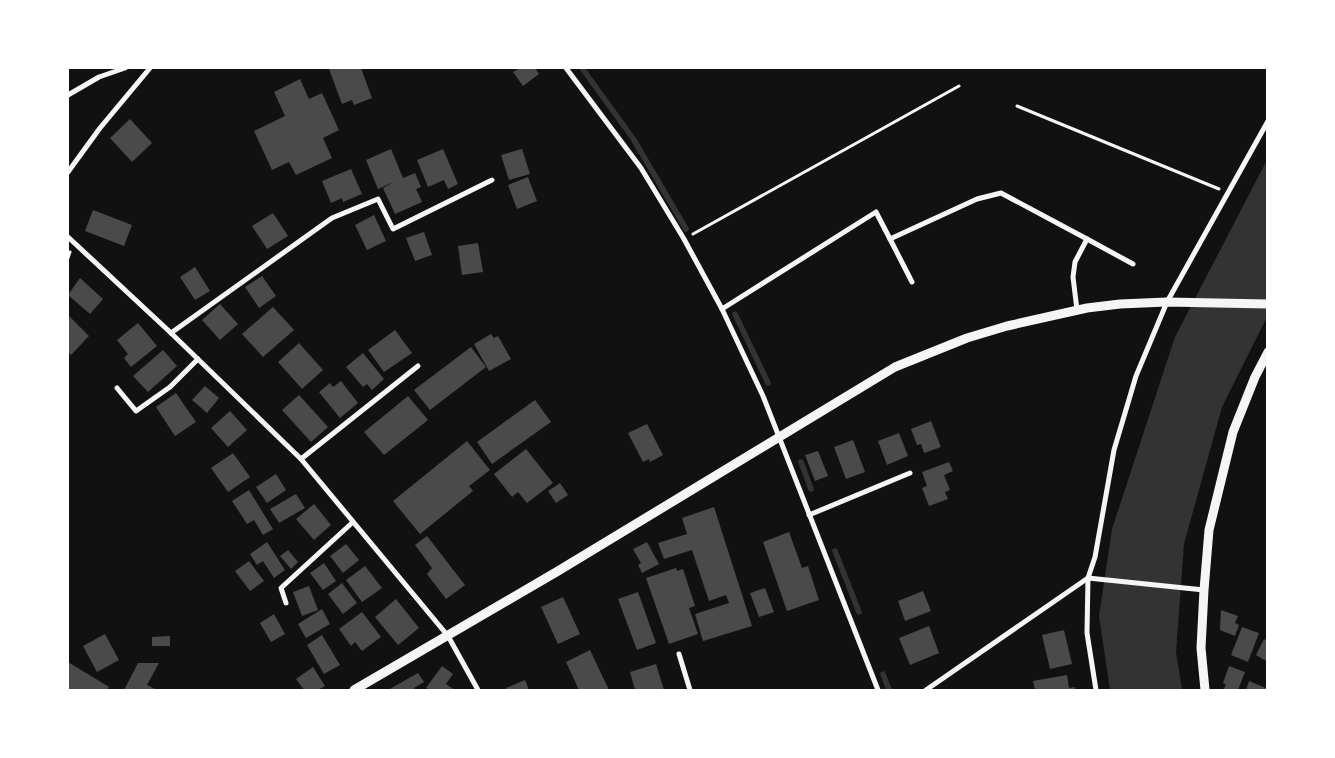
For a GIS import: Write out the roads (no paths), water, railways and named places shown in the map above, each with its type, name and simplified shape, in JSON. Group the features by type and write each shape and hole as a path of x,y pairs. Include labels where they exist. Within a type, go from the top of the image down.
{"street":[{"path":"68,95 99,77 125,68"},
{"path":"68,172 100,128 150,68"},
{"path":"566,68 641,168 684,239 722,309 762,396 878,690"},
{"path":"1096,690 1087,633 1088,578 1095,557 1117,441 1136,376 1167,302 1229,194 1268,121"},
{"path":"171,333 332,218 378,199 393,229 492,180"},
{"path":"890,239 978,199 1001,192 1133,264"},
{"path":"722,309 876,212 912,282"},
{"path":"68,237 171,333 301,459 448,636 478,690"},
{"path":"1077,310 1073,277 1075,262 1087,240"},
{"path":"354,690 448,636 895,367 967,338 1007,326 1077,310 1120,304 1167,302 1268,304"},
{"path":"1205,690 1201,648 1209,530 1233,432 1255,377 1268,352"},
{"path":"117,388 136,411 170,387 198,359"},
{"path":"301,459 418,366"},
{"path":"809,515 910,473"},
{"path":"286,603 281,588 353,522"},
{"path":"926,690 1088,578 1204,590"},
{"path":"679,654 690,690"}],"waterway":[{"path":"582,68 634,140 686,229"},
{"path":"735,314 768,383"},
{"path":"801,462 811,489"},
{"path":"835,551 859,612"},
{"path":"883,674 889,690"}]}
